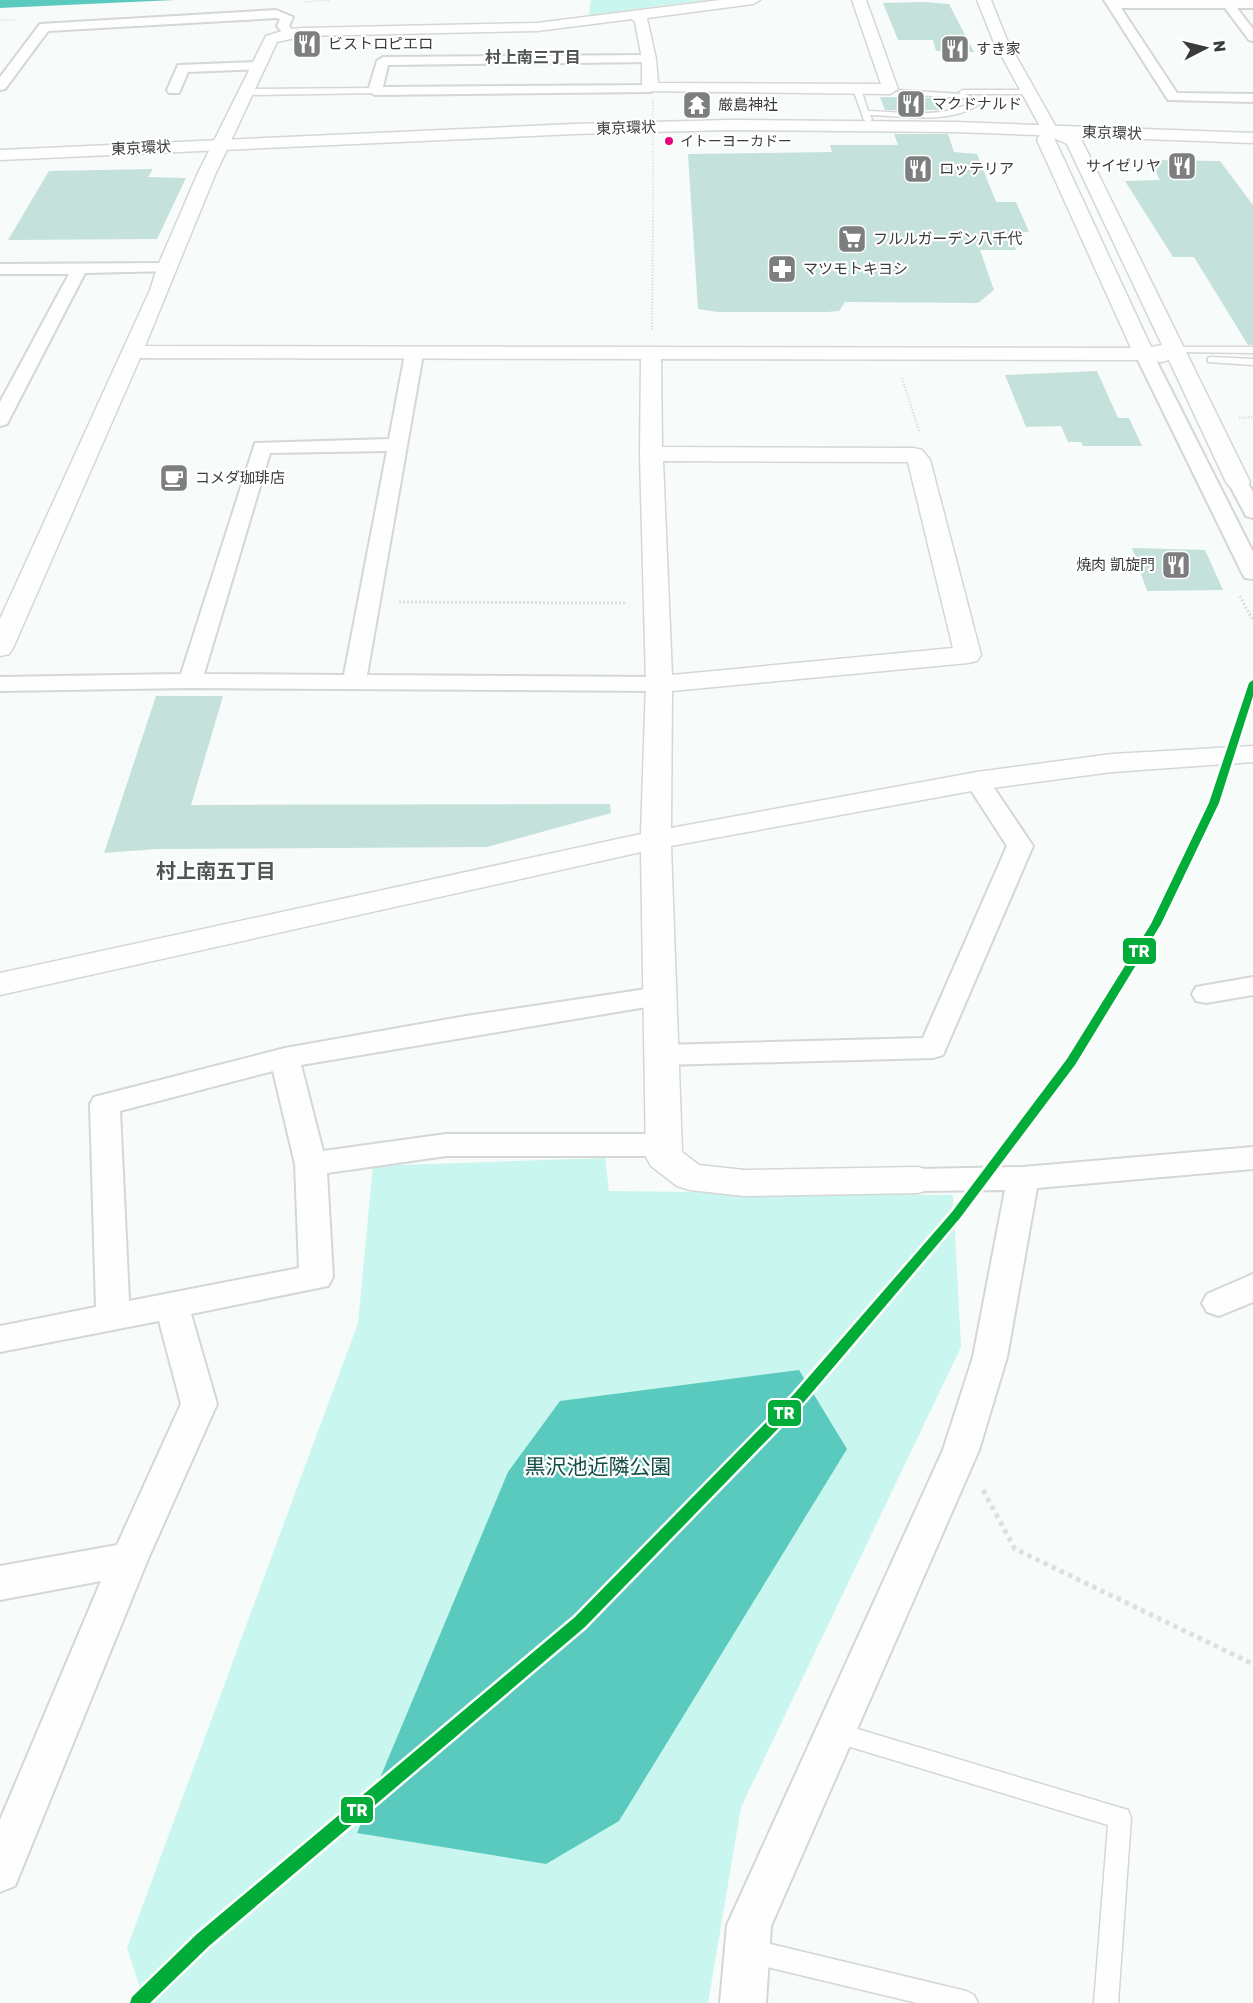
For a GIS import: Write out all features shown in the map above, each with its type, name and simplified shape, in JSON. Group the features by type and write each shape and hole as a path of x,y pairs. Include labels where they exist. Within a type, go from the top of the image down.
{"main road":[{"path":"0,648 160,290 166,268 218,150 271,39 289,33 484,30 568,24 753,0"},
{"path":"635,15 642,21 649,59 651,93 890,89 859,0"},
{"path":"986,4 1000,40 1029,92 1143,354"},
{"name":"東京環状","path":"0,164 655,126 867,118 1047,135"},
{"path":"1047,135 1074,141 1238,482"},
{"name":"東京環状","path":"0,155 706,136 1047,135 1253,138"},
{"name":"東京環状","path":"1074,141 1253,148"},
{"path":"132,352 1177,354"},
{"path":"651,354 651,453 659,684 656,840 664,1158 690,1177 744,1183 918,1180"},
{"path":"651,453 914,455 919,460 968,655 659,684"},
{"path":"0,984 656,840 977,781 1112,763 1253,754"}],"street":[{"path":"1112,2 1253,4"},
{"path":"1112,2 1173,97 1253,98"},
{"path":"1228,4 1253,37"},
{"path":"0,87 44,27 276,14 286,16 283,26 289,33"},
{"path":"375,91 383,61 649,59"},
{"path":"174,90 183,68 258,66"},
{"path":"246,92 651,93"},
{"path":"0,420 80,268"},
{"path":"0,269 166,268"},
{"path":"354,681 414,354"},
{"path":"1143,354 1253,573"},
{"path":"190,681 262,447 397,445"},
{"path":"1238,482 1253,512"},
{"path":"0,684 190,681 659,684"},
{"path":"662,1055 933,1048 1020,846 977,781"},
{"path":"1206,994 1253,986"},
{"path":"113,1317 105,1104 285,1058 466,1026 660,996"},
{"path":"0,1339 316,1277 311,1164 285,1058"},
{"path":"311,1164 446,1145 664,1145"},
{"path":"918,1180 1023,1178 1253,1158"},
{"path":"743,2003 750,1925 834,1732 962,1450 990,1357 1023,1178"},
{"path":"1219,1303 1253,1287"},
{"path":"0,1871 129,1559 199,1404 172,1306"},
{"path":"0,1583 129,1559"}],"lane":[{"path":"867,118 858,91 1029,92"},
{"path":"867,118 941,113 965,109 978,102 964,96 901,92"},
{"path":"983,92 988,100"},
{"path":"948,95 965,109"},
{"path":"867,118 938,116 984,109"},
{"path":"1177,354 1253,350"},
{"path":"1177,354 1253,362"},
{"path":"834,1732 1120,1818 1106,2003"},
{"path":"747,1950 966,2003"}],"path":[{"path":"651,93 653,148 651,354"},
{"path":"895,354 923,445 914,455"},
{"path":"1238,592 1253,621"},
{"path":"369,602 657,603"},
{"path":"962,1450 1014,1550 1253,1664"}],"green space":[{"path":"591,0 705,0 589,15"},
{"name":"黒沢池近隣公園","path":"605,1158 609,1191 953,1195 961,1347 741,1807 708,2003 145,2003 127,1948 358,1323 373,1166"}],"water":[{"path":"0,0 175,0 0,8"},
{"path":"799,1370 847,1449 619,1821 546,1864 357,1833 508,1472 560,1401"}],"building":[{"path":"883,3 949,4 974,52 936,51 933,40 898,40"},
{"path":"880,97 935,98 939,110 885,110"},
{"name":"フルルガーデン八千代","path":"894,134 948,134 954,152 977,154 996,202 1016,202 1029,232 1009,232 1016,250 980,250 994,290 978,303 845,302 839,311 827,312 718,312 698,309 688,154 832,152 830,145 898,145"},
{"path":"1149,160 1220,161 1253,205 1253,345 1248,345 1194,257 1173,257 1125,181 1160,180"},
{"path":"153,169 148,177 186,178 157,239 8,240 49,171"},
{"path":"1097,371 1118,418 1129,418 1142,446 1083,446 1081,442 1068,442 1061,426 1026,427 1005,375"},
{"path":"1132,548 1205,550 1223,590 1147,591"},
{"path":"156,696 223,696 191,805 610,804 611,813 487,847 157,849 104,853"}],"transit line":[{"name":"TR","path":"138,2003 203,1940 580,1622 799,1398 956,1215 1071,1062 1156,924 1214,803 1253,683"}],"place":[{"name":"ビストロピエロ","path":"307,44"},
{"name":"すき家","path":"955,49"},
{"name":"マクドナルド","path":"911,104"},
{"name":"厳島神社","path":"697,105"},
{"name":"イトーヨーカドー","path":"669,141"},
{"name":"サイゼリヤ","path":"1182,166"},
{"name":"ロッテリア","path":"918,169"},
{"name":"フルルガーデン八千代","path":"852,239"},
{"name":"マツモトキヨシ","path":"782,269"},
{"name":"コメダ珈琲店","path":"174,478"},
{"name":"焼肉 凱旋門","path":"1176,565"}],"district":[{"name":"村上南三丁目","path":"533,57"},
{"name":"村上南五丁目","path":"216,871"}]}
